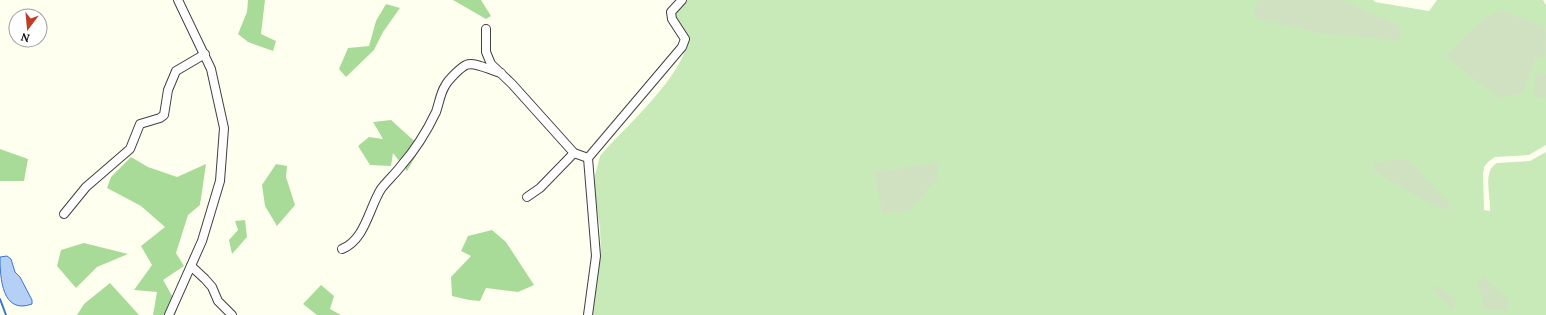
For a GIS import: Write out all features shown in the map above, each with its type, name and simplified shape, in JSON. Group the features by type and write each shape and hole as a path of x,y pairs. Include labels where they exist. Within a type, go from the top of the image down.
{"street":[{"path":"169,315 202,241 220,181 224,128 211,69 178,0"},
{"path":"588,315 596,256 588,158 682,46 685,39 672,19 671,12 682,0"},
{"path":"486,29 486,52 491,64 574,153 588,158"},
{"path":"64,214 86,186 130,149 140,124 160,118 164,115 168,90 176,71 205,54"},
{"path":"342,249 349,246 356,238 365,224 382,188 418,144 436,112 444,86 464,66 470,64 477,64 488,70 501,73"},
{"path":"527,196 540,188 574,153"},
{"path":"191,266 212,287 218,301 232,315"}],"green space":[{"path":"248,0 265,0 261,34 276,41 273,51 248,42 238,34 247,12"},
{"path":"453,0 481,0 491,16 486,19"},
{"path":"687,0 1373,0 1375,2 1429,11 1437,0 1543,0 1546,5 1546,145 1529,155 1495,157 1484,167 1483,174 1484,210 1490,211 1488,178 1492,167 1497,163 1530,161 1546,152 1546,315 590,315 601,252 600,228 593,183 600,156 652,100 676,68 684,53 688,38 675,19 678,8"},
{"path":"1257,0 1341,0 1401,26 1400,41 1319,33 1253,18"},
{"path":"386,4 400,8 383,32 374,50 346,77 339,69 348,48 369,46 376,21"},
{"path":"1500,10 1545,27 1546,56 1535,58 1523,93 1498,98 1445,56 1481,21"},
{"path":"1546,74 1546,97 1533,98 1536,75"},
{"path":"391,120 421,147 407,171 393,153 391,166 370,165 358,146 369,137 383,139 373,122"},
{"path":"0,149 28,159 24,181 0,181"},
{"path":"131,157 148,167 177,177 206,164 200,205 188,215 176,253 184,266 163,280 178,306 175,315 153,315 157,292 134,290 152,265 141,246 165,227 141,206 107,188 111,177"},
{"path":"1406,159 1449,203 1449,210 1436,207 1375,172 1373,162"},
{"path":"937,162 938,178 909,210 883,214 874,173"},
{"path":"276,164 287,166 286,177 295,205 277,226 265,206 262,185"},
{"path":"245,220 247,237 232,254 229,240 238,230 235,221"},
{"path":"492,230 506,242 534,285 518,292 486,288 480,301 452,296 451,277 471,256 461,251 468,236"},
{"path":"84,243 128,254 97,267 76,288 57,266 61,250"},
{"path":"1484,277 1510,300 1507,311 1486,310 1477,283"},
{"path":"110,283 139,315 77,315 84,304"},
{"path":"321,285 334,296 330,309 341,315 317,315 303,304"},
{"path":"1437,285 1456,300 1452,310 1433,289"}],"water":[{"path":"7,256 11,259 15,272 20,277 32,300 32,304 22,306 14,304 9,300 2,284 0,257"}],"waterway":[{"path":"0,299 6,315"}]}
